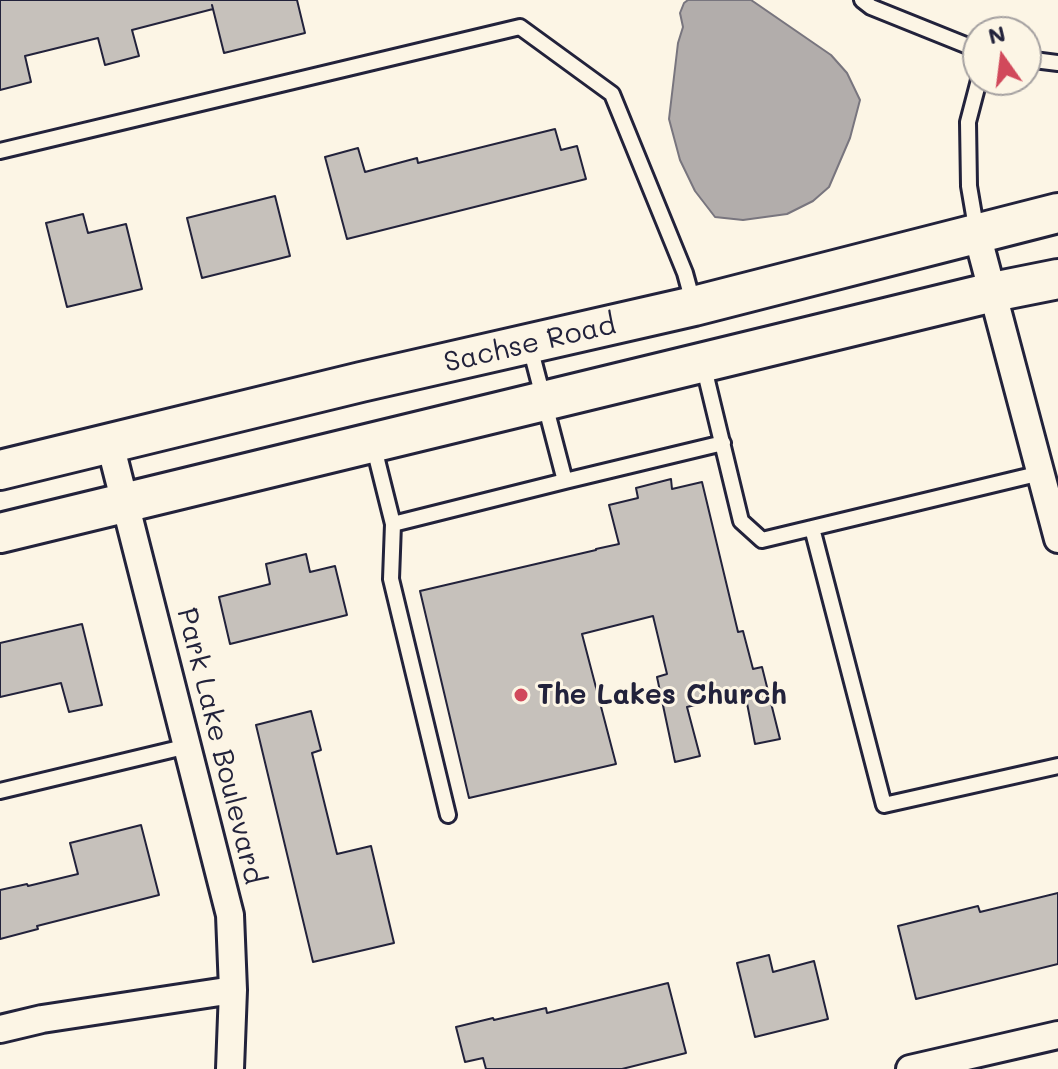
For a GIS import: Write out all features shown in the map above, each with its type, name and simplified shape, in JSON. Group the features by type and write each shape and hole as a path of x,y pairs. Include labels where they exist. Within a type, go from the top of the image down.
{"main road":[{"name":"Sachse Road","path":"0,470 361,382 694,306 1058,213"},
{"path":"0,533 993,292 1058,279"}],"street":[{"path":"977,234 1058,539"},
{"name":"Park Lake Boulevard","path":"110,444 230,915 233,990 230,1069"},
{"path":"0,1029 42,1019 233,990"},
{"path":"910,1069 1058,1035"}],"lane":[{"path":"862,0 871,7 962,44"},
{"path":"0,151 520,27 612,94 685,273 694,306"},
{"path":"975,96 968,122 969,186 977,234"},
{"path":"530,344 565,481"},
{"path":"703,364 741,521 762,540 1041,473"},
{"path":"373,443 393,524 391,579 448,815"},
{"path":"393,524 723,443"},
{"path":"812,528 884,805 1058,766"},
{"path":"0,791 188,746"}],"shaded area":[{"path":"688,0 751,0 831,55 847,73 860,100 850,138 829,187 813,201 787,214 743,220 715,217 695,191 680,160 669,119 678,43 683,27 680,13"}],"building":[{"path":"0,0 297,0 305,33 224,53 213,9 132,30 139,56 105,65 98,38 25,56 31,82 0,90"},
{"path":"555,129 561,150 577,146 586,179 347,239 325,157 358,148 365,172 417,158 418,163"},
{"path":"275,196 290,256 202,278 187,218"},
{"path":"83,214 88,233 126,224 142,289 67,307 46,223"},
{"name":"The Lakes Church","path":"671,479 672,489 702,482 738,632 743,631 753,669 762,667 780,739 755,744 745,693 687,707 700,756 675,762 657,677 667,674 653,616 582,634 616,764 469,798 420,591 619,544 609,505 638,498 636,488"},
{"path":"306,554 310,572 335,566 347,615 230,644 219,597 270,584 266,564"},
{"path":"82,624 102,705 69,712 61,683 0,697 0,643"},
{"path":"311,711 321,750 312,753 337,854 371,846 394,943 313,962 256,725"},
{"path":"141,825 159,895 37,926 38,929 0,939 0,890 78,874 70,843"},
{"path":"1058,893 1058,964 916,999 898,926 978,906 980,912"},
{"path":"769,955 773,972 814,961 828,1019 755,1037 737,963"},
{"path":"668,983 686,1053 622,1069 486,1069 483,1058 465,1062 456,1027 546,1008 547,1013"}],"place":[{"name":"The Lakes Church","path":"521,695"}]}
